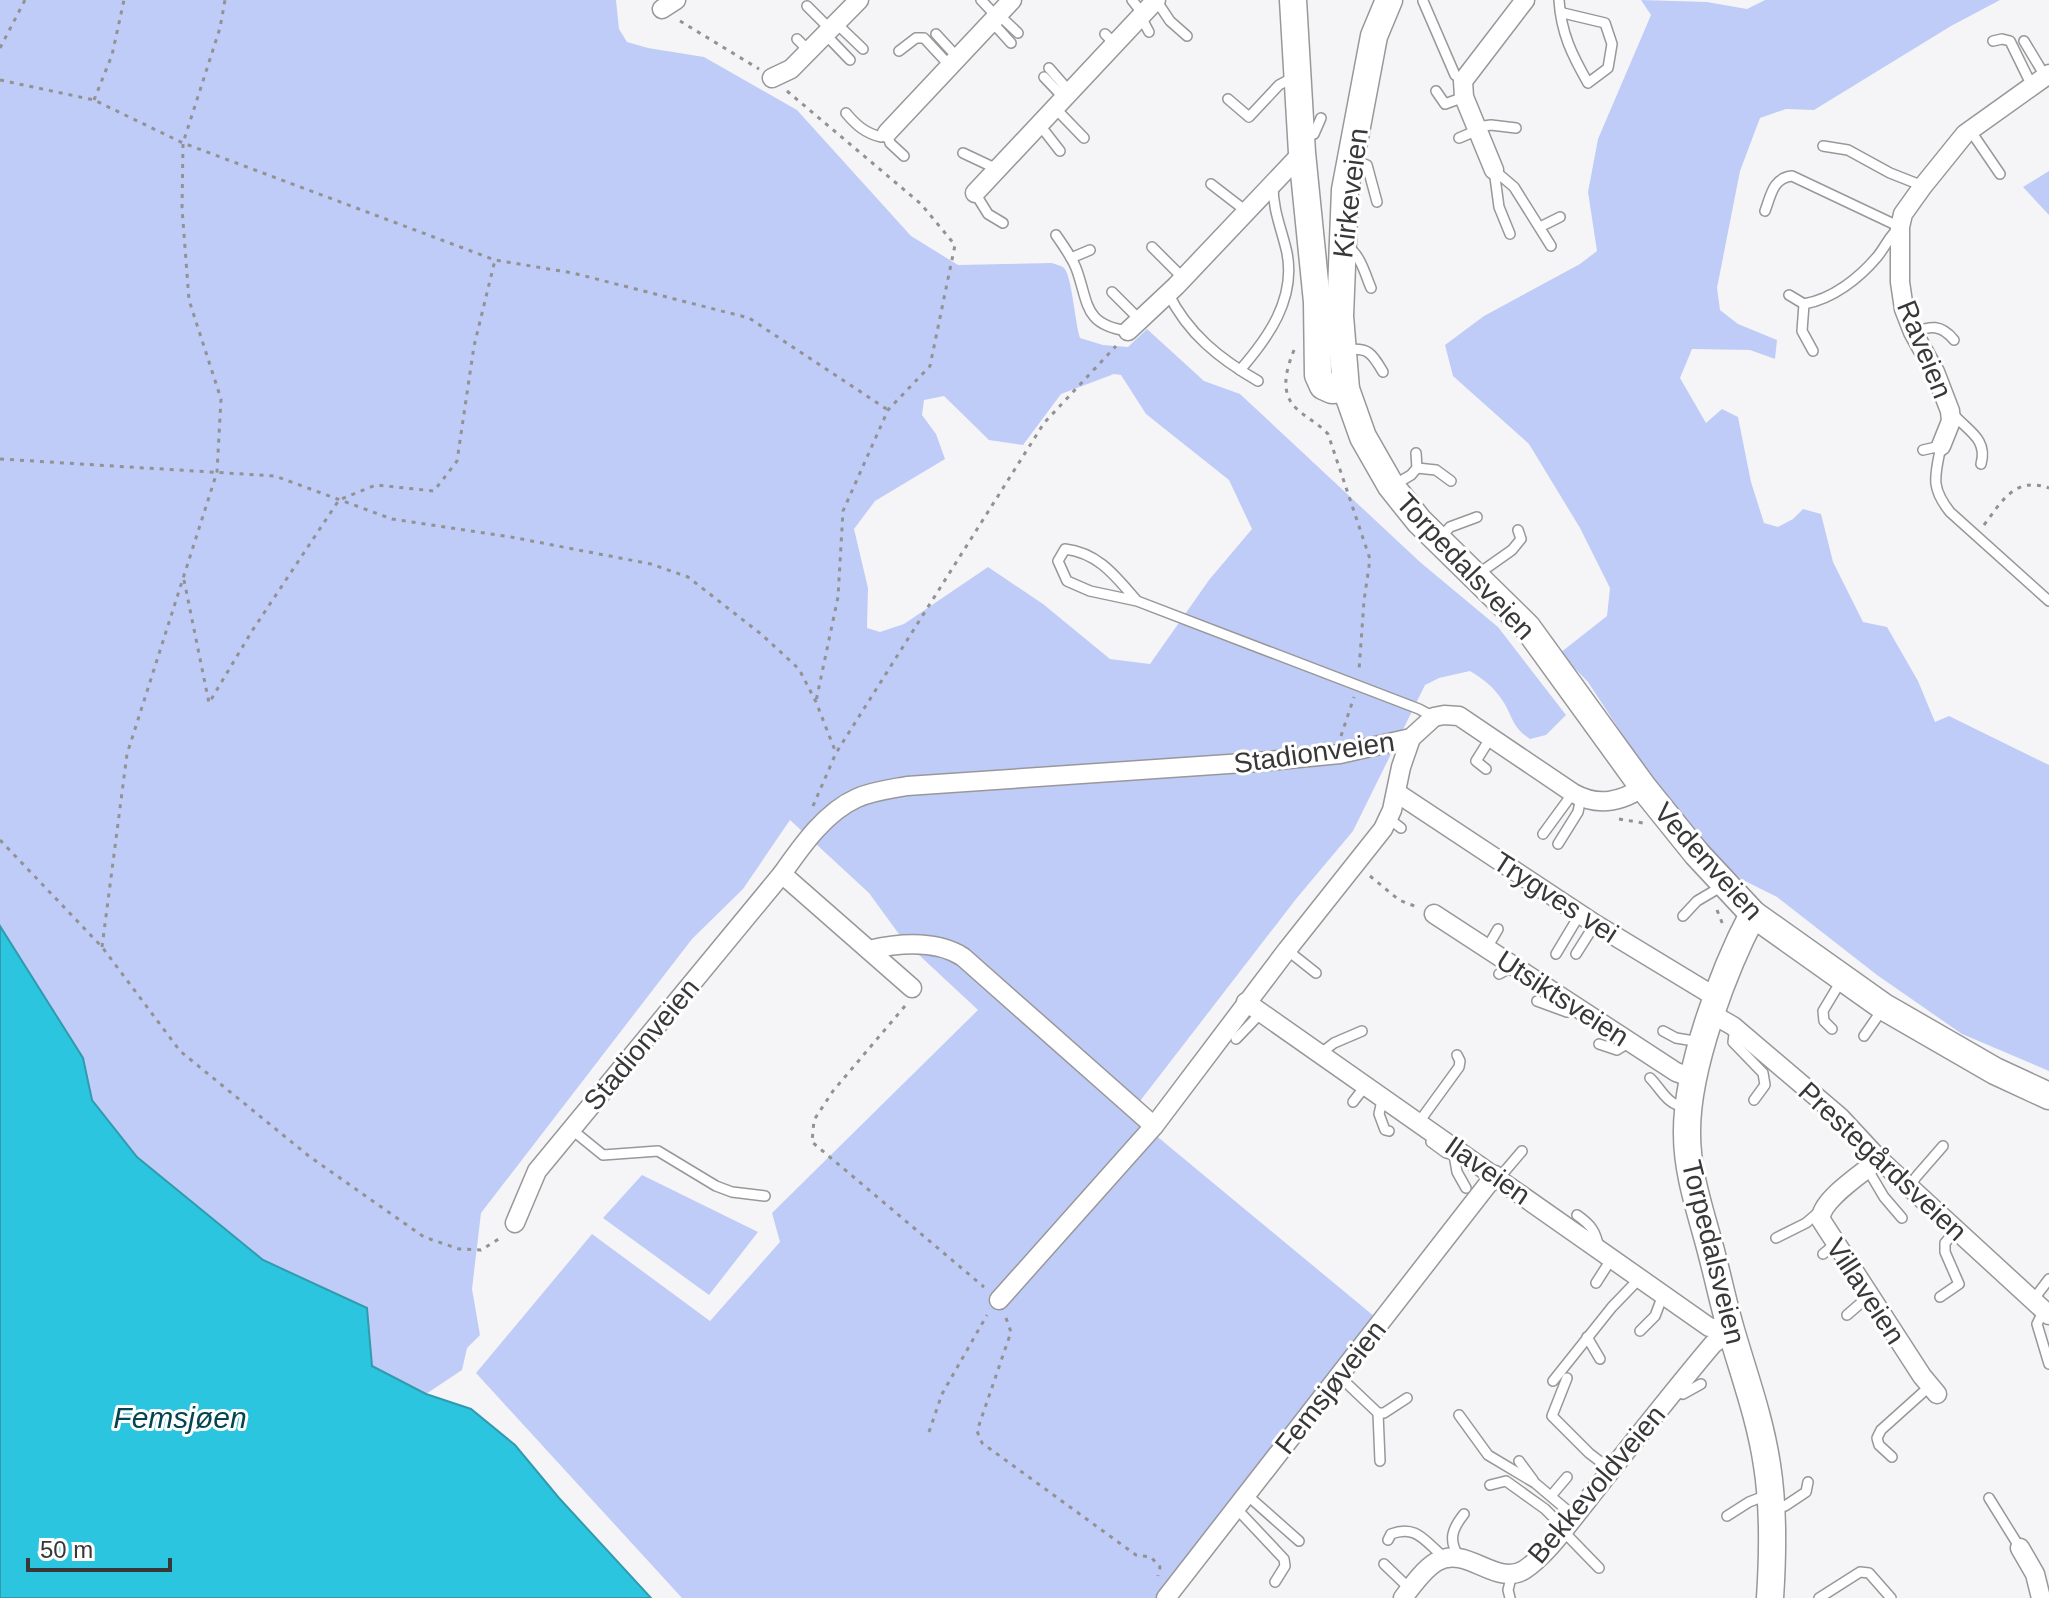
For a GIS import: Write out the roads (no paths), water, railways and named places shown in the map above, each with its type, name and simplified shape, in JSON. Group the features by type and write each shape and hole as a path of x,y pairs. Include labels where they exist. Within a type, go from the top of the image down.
{"main road":[{"path":"1293,0 1301,145 1317,302 1318,375 1323,386 1332,390 1346,389"},
{"name":"Kirkeveien","path":"1346,389 1342,351 1342,243 1351,159 1374,36 1389,0"},
{"name":"Torpedalsveien","path":"1346,389 1363,437 1391,486 1419,521 1527,627 1643,787"},
{"name":"Vedenveien","path":"1643,787 1724,885 1753,914 1884,1007 1995,1071 2049,1096"},
{"name":"Torpedalsveien","path":"1753,914 1731,958 1722,1013 1703,1043 1688,1107 1687,1136 1693,1183 1731,1331 1758,1420 1771,1502 1770,1598"}],"street":[{"path":"772,78 791,69 803,45 831,29 859,0"},
{"path":"887,133 1012,0"},
{"path":"1494,170 1464,89 1522,1"},
{"path":"975,193 1062,99 1110,38 1146,10"},
{"name":"Raveien","path":"1932,448 1951,421 1950,412 1935,372 1913,332 1900,290 1900,227 1903,214 1948,153 1970,130 2042,79"},
{"path":"1134,326 1183,278 1212,238 1246,211 1273,183 1301,145"},
{"path":"1411,738 1434,717 1459,716 1577,795"},
{"name":"Stadionveien","path":"999,1300 1254,1008 1287,950 1383,829 1394,823 1401,767 1411,738"},
{"name":"Stadionveien","path":"515,1223 537,1171 782,874 805,841 857,798 907,786 1313,757 1411,738"},
{"name":"Vedenveien","path":"1577,795 1601,802 1629,796 1643,787"},
{"name":"Trygves vei","path":"1397,793 1722,1013"},
{"path":"782,874 912,988"},
{"name":"Utsiktsveien","path":"1434,914 1487,948 1506,970 1576,1008 1676,1072 1693,1078"},
{"path":"869,950 903,943 957,953 1154,1126"},
{"name":"Ilaveien","path":"1254,1008 1383,1096 1457,1153 1497,1177 1555,1225 1606,1254 1709,1327 1731,1331"},
{"name":"Prestegårdsveien","path":"1722,1013 1840,1117 1874,1164 1910,1187 2042,1308"},
{"name":"Villaveien","path":"1874,1164 1827,1202 1820,1211 1821,1220 1829,1249 1869,1296 1933,1390"},
{"name":"Femsjøveien","path":"1168,1598 1497,1177"},
{"name":"Bekkevoldveien","path":"1452,1558 1512,1574 1533,1563 1567,1525 1676,1387 1713,1344 1731,1331"},
{"path":"2020,1548 2035,1574 2041,1598"},
{"path":"1406,1594 1435,1563 1452,1558"}],"lane":[{"path":"981,0 1011,43"},
{"path":"1423,1 1464,89 1445,104 1436,91"},
{"path":"1560,5 1605,23 1612,44 1608,68 1588,83 1568,47 1560,5"},
{"path":"807,6 831,29 863,49"},
{"path":"1146,10 1170,21 1187,36"},
{"path":"996,18 1018,33"},
{"path":"831,29 850,60"},
{"path":"936,34 954,62"},
{"path":"899,51 916,38 924,38 954,62"},
{"path":"1993,41 2010,41 2042,79"},
{"path":"2024,41 2042,79"},
{"path":"1047,73 1084,138"},
{"path":"1228,99 1249,117 1279,85 1297,75"},
{"path":"846,113 872,135 881,137 887,133 890,143 904,156"},
{"path":"1301,145 1314,134 1321,118"},
{"path":"1039,124 1060,151"},
{"path":"1459,138 1477,128 1491,125 1516,128"},
{"path":"1970,130 2000,174"},
{"path":"1823,146 1848,150 1890,173 1923,186"},
{"path":"963,153 997,169"},
{"path":"1351,159 1367,165 1377,202"},
{"path":"1494,170 1514,187 1551,246"},
{"path":"1494,170 1499,207 1510,234"},
{"path":"1765,211 1776,183 1782,177 1792,176 1900,227 1889,236 1880,254 1859,275 1820,301 1804,304 1789,295"},
{"path":"1240,370 1259,348 1285,302 1289,275 1287,253 1273,206 1273,183"},
{"path":"1211,184 1246,211"},
{"path":"975,193 988,214 1003,223"},
{"path":"1540,227 1560,217"},
{"path":"1056,235 1071,258 1091,316 1106,326 1134,326"},
{"path":"1342,243 1353,251 1371,288"},
{"path":"1152,247 1183,278"},
{"path":"1071,258 1090,250"},
{"path":"1112,292 1134,326"},
{"path":"1168,293 1178,313 1198,337 1221,359 1258,381"},
{"path":"1804,304 1802,331 1813,351"},
{"path":"1913,332 1930,326 1940,327 1954,340"},
{"path":"1342,351 1359,348 1368,351 1383,372"},
{"path":"1950,412 1979,440 1984,452 1981,464"},
{"path":"1932,448 1934,481 1950,512 2049,601"},
{"path":"1391,486 1417,468 1416,453"},
{"path":"1417,468 1436,470 1451,481"},
{"path":"1438,540 1450,527 1477,517"},
{"path":"1475,576 1512,550 1521,539 1518,530"},
{"path":"1137,601 1106,565 1082,551 1065,549 1058,561 1067,581 1090,591 1137,601 1434,717"},
{"path":"1486,769 1476,761 1491,737"},
{"path":"1543,834 1577,795"},
{"path":"1558,844 1578,812 1577,795"},
{"path":"1683,916 1697,901 1724,885"},
{"path":"1556,954 1587,919"},
{"path":"1576,954 1587,919"},
{"path":"1487,948 1498,929"},
{"path":"1287,950 1316,973"},
{"path":"1832,1029 1824,1021 1823,1011 1843,978"},
{"path":"1537,1001 1567,1012 1576,1008"},
{"path":"1864,1036 1884,1007"},
{"path":"1236,1039 1254,1008"},
{"path":"1722,1013 1733,1042 1763,1073 1765,1085 1754,1100"},
{"path":"1321,1053 1334,1043 1362,1031"},
{"path":"1663,1031 1676,1038 1703,1043"},
{"path":"1599,1044 1617,1050 1630,1042"},
{"path":"1419,1122 1459,1067 1457,1055"},
{"path":"1650,1078 1668,1101 1675,1106 1688,1107"},
{"path":"1353,1102 1366,1085"},
{"path":"1383,1096 1379,1114 1385,1130 1389,1131"},
{"path":"571,1129 603,1155 658,1151 716,1186 732,1192 765,1196"},
{"path":"1431,1142 1446,1153 1457,1153 1457,1172 1466,1188"},
{"path":"1910,1187 1943,1146"},
{"path":"1497,1177 1522,1151"},
{"path":"1874,1164 1884,1197 1902,1218"},
{"path":"1776,1238 1806,1223 1820,1211"},
{"path":"1577,1215 1591,1225 1606,1254 1596,1283"},
{"path":"1940,1297 1959,1284 1945,1252 1945,1243 1956,1230"},
{"path":"1611,1470 1552,1416 1587,1337 1640,1278"},
{"path":"2049,1279 2037,1324 2049,1364"},
{"path":"1640,1331 1655,1316 1663,1295"},
{"path":"1847,1315 1869,1296"},
{"path":"1587,1337 1600,1359"},
{"path":"1339,1376 1378,1413 1384,1413 1407,1398"},
{"path":"1553,1381 1567,1377"},
{"path":"1676,1387 1683,1394 1701,1384"},
{"path":"1892,1457 1879,1445 1877,1438 1881,1430 1933,1390"},
{"path":"1378,1413 1380,1461"},
{"path":"1459,1415 1488,1455 1551,1496 1567,1525 1599,1568"},
{"path":"1519,1461 1534,1483"},
{"path":"1551,1496 1567,1477"},
{"path":"1490,1485 1506,1481 1567,1525"},
{"path":"1727,1516 1749,1502 1771,1502 1785,1506 1806,1492 1808,1482"},
{"path":"1989,1498 2020,1548"},
{"path":"1242,1502 1299,1541"},
{"path":"1242,1502 1284,1559 1285,1566 1275,1582"},
{"path":"1452,1558 1452,1533 1464,1514"},
{"path":"1388,1540 1391,1534 1404,1529 1413,1531 1452,1558"},
{"path":"1384,1564 1406,1594"},
{"path":"1819,1598 1860,1572 1869,1573 1891,1598"},
{"path":"1510,1598 1508,1590 1512,1574"}],"water":[{"name":"Femsjøen","path":"0,926 83,1058 92,1100 137,1157 263,1260 367,1308 372,1366 426,1394 471,1409 515,1445 651,1598 0,1598"}]}
